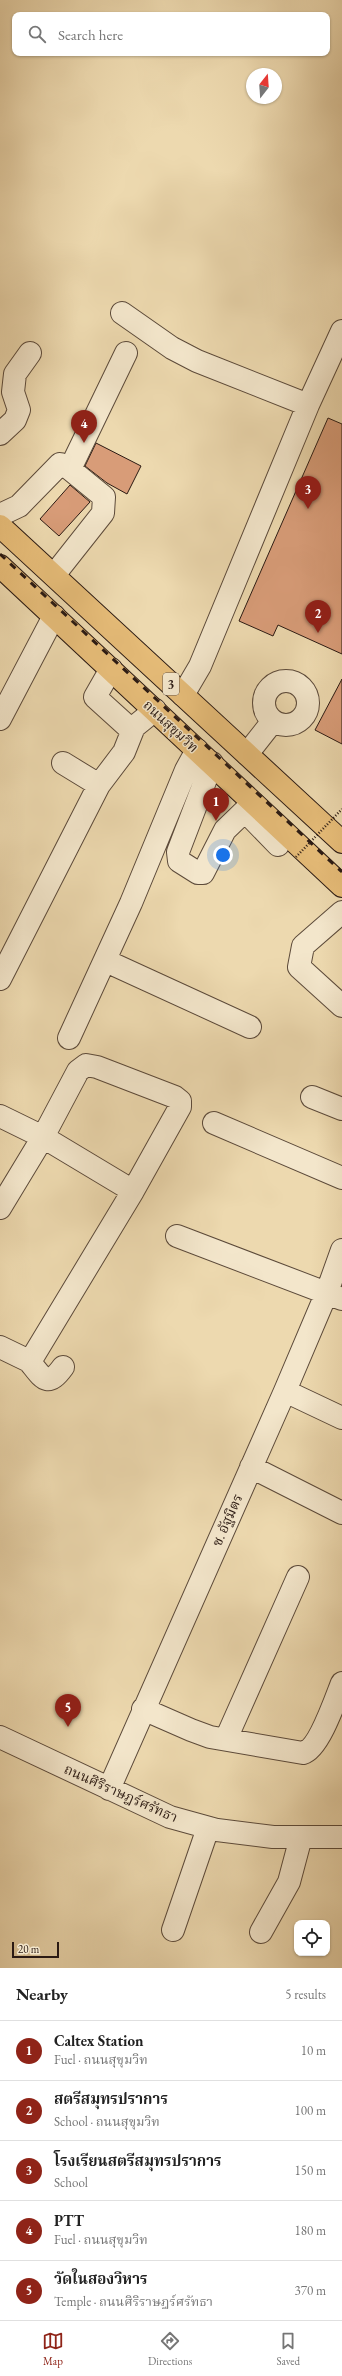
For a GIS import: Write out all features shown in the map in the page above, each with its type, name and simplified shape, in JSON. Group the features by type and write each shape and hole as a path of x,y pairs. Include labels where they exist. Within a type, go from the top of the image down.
{"highway":[{"name":"3","path":"0,526 342,842"},
{"name":"ถนนสุขุมวิท","path":"0,566 204,757 249,807 342,886"}],"street":[{"path":"122,313 172,348 197,361 308,405"},
{"path":"183,695 200,666 308,405 342,331"},
{"path":"0,434 15,420 19,410 13,392 15,374 30,353"},
{"path":"70,469 126,353"},
{"path":"0,515 19,506 60,464 70,469 104,497 105,505 103,513 54,575"},
{"path":"1,714 54,616"},
{"path":"111,669 95,697 127,726 134,727"},
{"path":"0,979 99,785 124,752 134,727 155,710"},
{"path":"247,754 273,721"},
{"path":"204,757 178,852 179,861 198,873 203,873 225,830 249,807 287,851"},
{"path":"69,1038 106,961 180,784 204,757"},
{"path":"63,763 99,785"},
{"path":"342,912 303,946 299,967 342,1006"},
{"path":"106,961 250,1027"},
{"path":"0,1208 43,1137 78,1071 86,1065 97,1067 175,1097 180,1101 180,1107 133,1191 29,1361"},
{"path":"312,1097 342,1109"},
{"path":"0,1116 43,1137 133,1191"},
{"path":"214,1123 342,1178"},
{"path":"177,1236 334,1296"},
{"name":"ซ. อัฐมิตร","path":"109,1789 143,1708 285,1391 334,1296 342,1250"},
{"path":"0,1347 29,1361 44,1379 49,1381 54,1379 63,1367"},
{"path":"285,1391 342,1418"},
{"path":"251,1467 342,1513"},
{"path":"226,1739 298,1577"},
{"path":"143,1708 191,1730 226,1739 295,1753 307,1752 322,1730 342,1683"},
{"name":"ถนนศิริราษฎร์ศรัทธา","path":"0,1737 170,1817 208,1828 273,1837 342,1837"},
{"path":"174,1930 208,1828"},
{"path":"262,1932 289,1882 301,1837"}],"path":[{"path":"287,851 342,809"}],"building":[{"path":"328,418 342,424 342,654 278,625 273,636 239,621"},
{"path":"96,443 141,466 127,494 107,483 85,466"},
{"path":"70,485 90,502 59,536 40,519"},
{"path":"342,679 342,744 315,730"}],"railway":[{"path":"0,554 342,872"}],"place":[{"name":"PTT","path":"84,443"},
{"name":"โรงเรียนสตรีสมุทรปราการ","path":"308,509"},
{"name":"สตรีสมุทรปราการ","path":"318,633"},
{"name":"Caltex Station","path":"216,821"},
{"name":"วัดในสองวิหาร","path":"68,1727"}]}
